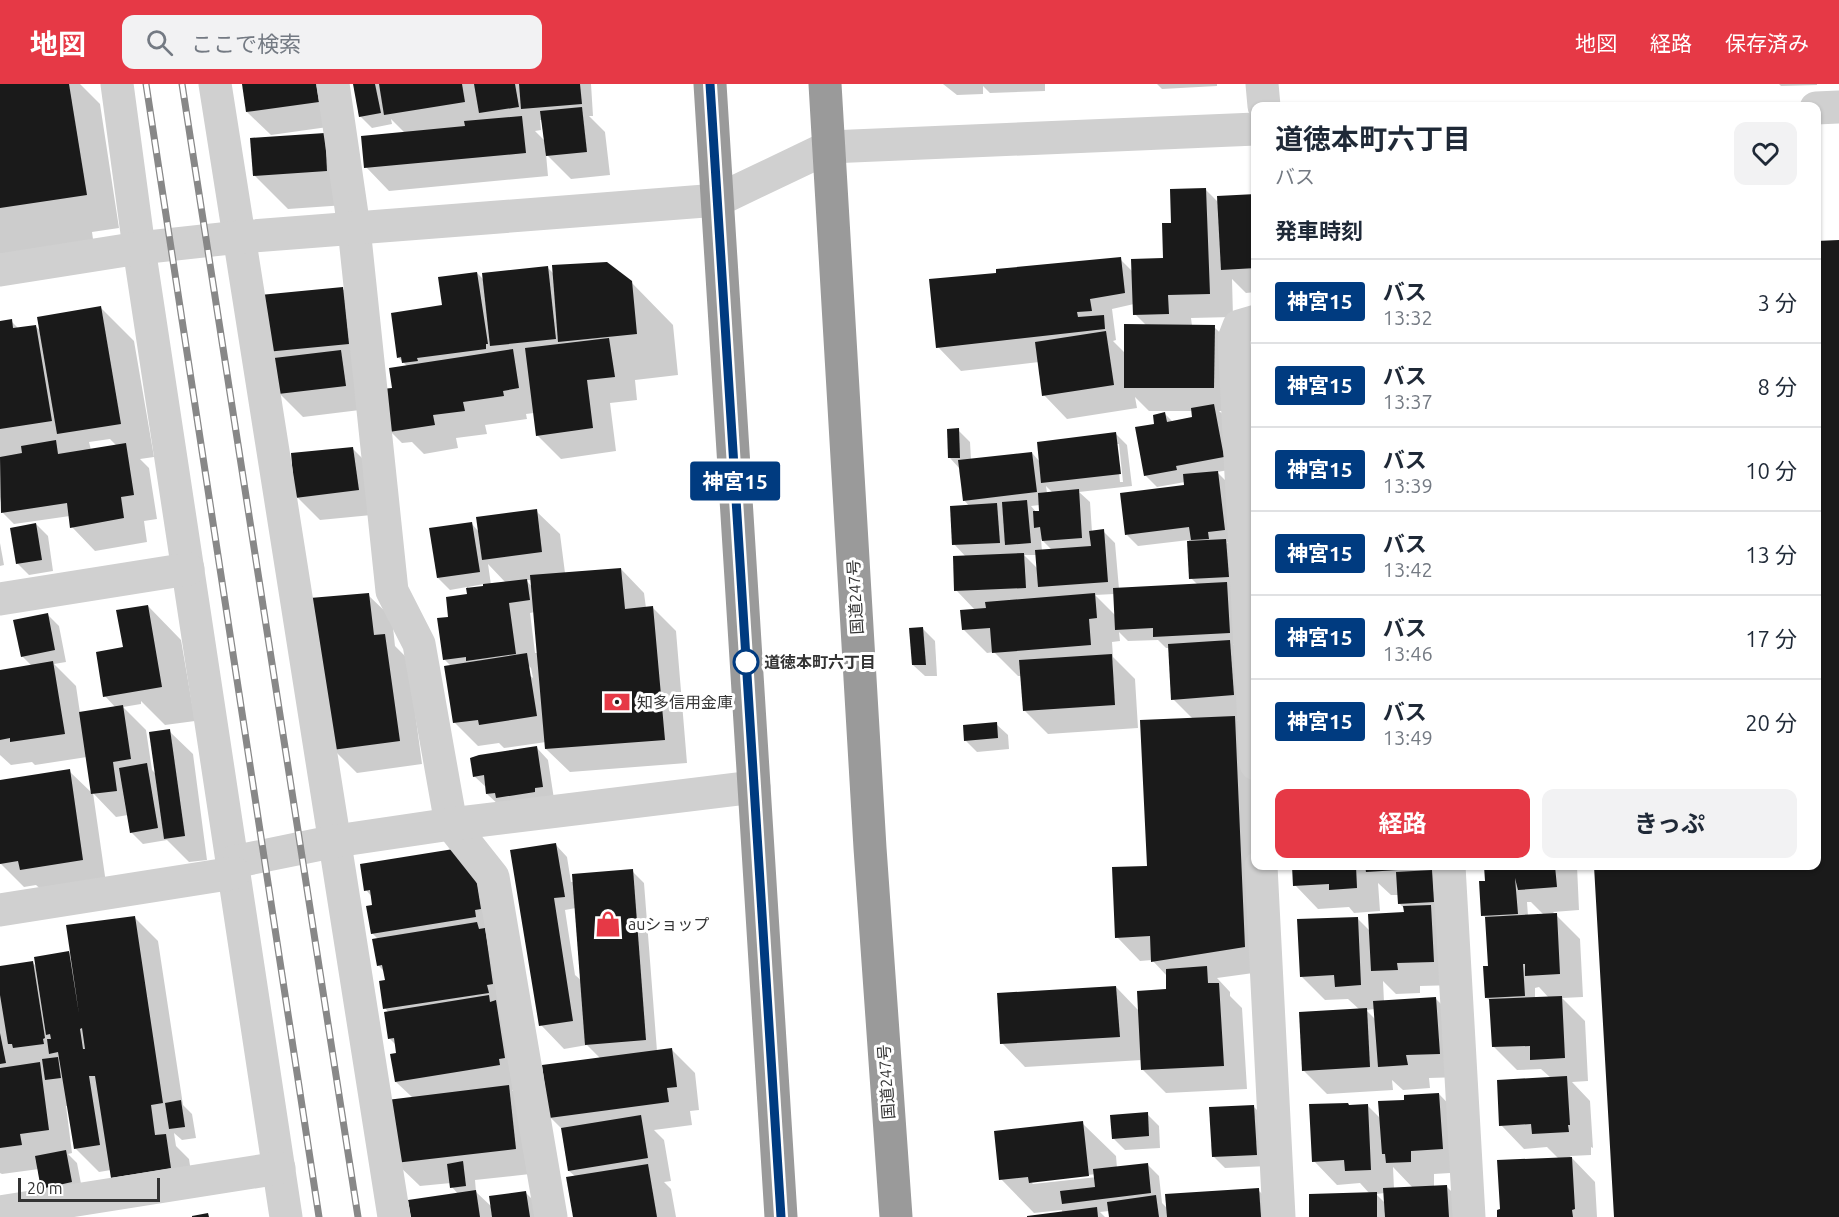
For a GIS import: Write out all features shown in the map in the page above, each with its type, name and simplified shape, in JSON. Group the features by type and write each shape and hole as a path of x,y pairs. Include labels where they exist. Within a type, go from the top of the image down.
{"highway":[{"path":"710,84 781,1217"},
{"name":"国道247号","path":"825,84 870,848 896,1217"}],"street":[{"path":"117,84 286,1217"},
{"path":"215,84 394,1217"},
{"path":"333,84 354,228 392,591 418,644 451,824 493,877 551,1217"},
{"path":"1262,84 1264,102"},
{"path":"1821,108 1839,107"},
{"path":"0,270 140,248 240,237 718,201 829,147 1251,129"},
{"path":"1251,322 1239,326 1234,339 1251,667"},
{"path":"0,599 188,568"},
{"path":"0,910 234,867 336,841 451,824 754,787"},
{"path":"1261,870 1279,1217"},
{"path":"1449,870 1469,1217"},
{"path":"0,1212 279,1168"}],"building":[{"path":"0,84 69,84 87,195 0,208"},
{"path":"242,84 316,84 319,102 246,112"},
{"path":"353,84 375,84 381,113 359,117"},
{"path":"379,84 462,84 465,102 384,115"},
{"path":"474,84 515,84 519,107 479,113"},
{"path":"519,84 580,84 582,104 521,109"},
{"path":"582,107 587,152 546,156 540,111"},
{"path":"522,116 526,153 364,168 361,136 465,126 464,121"},
{"path":"325,133 327,171 253,176 250,138"},
{"path":"1206,188 1210,294 1168,295 1169,314 1133,315 1131,259 1163,258 1162,223 1171,223 1170,189"},
{"path":"1251,194 1251,268 1221,270 1217,196"},
{"path":"1839,240 1839,1217 1614,1217 1594,870 1821,870 1821,241"},
{"path":"1121,257 1125,293 1090,299 1092,311 1077,312 1078,317 1104,315 1105,329 936,348 929,279 996,273 996,269"},
{"path":"607,262 632,281 637,334 558,342 552,265"},
{"path":"548,266 556,339 490,346 482,273"},
{"path":"477,272 488,344 486,344 486,349 417,358 418,361 402,363 401,357 397,358 391,313 442,305 438,277"},
{"path":"343,287 349,344 266,352 260,295"},
{"path":"101,306 121,424 57,434 37,317"},
{"path":"12,319 13,328 36,325 52,421 0,429 0,321"},
{"path":"1124,324 1215,325 1214,388 1124,388"},
{"path":"1106,331 1114,385 1042,396 1035,342"},
{"path":"609,338 615,377 587,380 593,428 536,436 525,348"},
{"path":"513,349 519,388 503,391 504,396 463,402 465,411 433,415 435,425 389,432 382,389 392,388 389,368"},
{"path":"341,350 346,386 278,394 274,358"},
{"path":"1214,404 1224,457 1176,466 1177,470 1144,476 1135,427 1154,424 1153,415 1165,412 1167,422 1192,417 1191,408"},
{"path":"959,428 960,458 948,458 947,429"},
{"path":"1116,432 1121,474 1041,483 1037,442"},
{"path":"56,440 58,454 126,443 134,495 121,497 124,518 70,528 67,503 1,513 0,457 22,453 21,446"},
{"path":"353,447 359,490 295,498 291,453"},
{"path":"1032,452 1037,492 963,501 958,460"},
{"path":"1218,471 1225,530 1208,532 1209,539 1191,540 1189,527 1125,535 1120,493 1184,485 1183,474"},
{"path":"1079,489 1082,538 1042,541 1040,527 1034,528 1033,511 1039,511 1038,493"},
{"path":"1027,500 1031,543 1005,545 1002,502"},
{"path":"997,503 1000,543 952,545 950,506"},
{"path":"537,509 542,552 482,560 476,517"},
{"path":"472,522 480,572 437,578 429,528"},
{"path":"36,523 42,560 16,564 10,528"},
{"path":"1104,529 1108,582 1038,587 1035,550 1091,546 1089,531"},
{"path":"1226,539 1229,577 1189,579 1187,541"},
{"path":"1024,553 1026,588 954,591 953,556"},
{"path":"621,568 625,609 653,606 665,740 545,749 530,575"},
{"path":"527,579 530,600 509,603 516,654 466,661 466,657 443,660 437,618 448,617 446,597 467,594 466,588 483,586 483,584"},
{"path":"1227,582 1230,633 1153,637 1153,628 1115,630 1113,588"},
{"path":"369,593 374,635 385,634 400,741 332,750 310,598"},
{"path":"1095,593 1097,618 1089,619 1091,645 992,653 990,628 962,630 960,610 986,608 985,602"},
{"path":"148,605 162,687 103,697 96,652 123,647 116,610"},
{"path":"48,613 55,650 21,657 13,620"},
{"path":"923,627 926,665 912,665 909,628"},
{"path":"1230,640 1234,695 1171,700 1168,644"},
{"path":"527,653 537,716 479,725 478,720 453,723 444,666"},
{"path":"1112,654 1115,705 1023,711 1019,660"},
{"path":"53,661 65,734 10,742 10,738 0,740 0,670"},
{"path":"123,705 131,759 113,762 117,791 91,794 79,712"},
{"path":"1235,716 1245,947 1151,962 1150,936 1115,938 1112,867 1147,866 1140,720"},
{"path":"997,722 998,738 964,741 963,725"},
{"path":"170,729 185,836 164,839 149,732"},
{"path":"537,746 543,787 535,788 535,792 496,798 495,793 486,794 484,775 473,777 470,758"},
{"path":"147,763 158,828 130,833 119,768"},
{"path":"70,769 83,860 20,870 18,861 0,864 0,780"},
{"path":"556,843 565,897 554,898 573,1021 539,1026 510,850"},
{"path":"466,847 472,853 481,909 475,910 476,917 371,934 366,906 372,905 370,890 364,891 360,864"},
{"path":"633,869 646,1040 585,1045 572,874"},
{"path":"1292,870 1356,870 1357,888 1329,890 1329,884 1293,886"},
{"path":"1366,870 1398,870 1366,872"},
{"path":"1432,870 1434,902 1398,904 1396,872"},
{"path":"1484,870 1555,870 1557,887 1518,890 1515,878 1518,914 1481,916 1479,881 1485,881"},
{"path":"1431,905 1434,962 1397,963 1398,970 1371,971 1368,914 1404,912 1403,906"},
{"path":"1557,913 1560,974 1525,976 1525,964 1523,964 1525,996 1485,998 1483,966 1488,966 1485,917"},
{"path":"135,916 163,1103 151,1105 155,1135 166,1134 171,1168 111,1178 95,1076 89,1076 100,1145 74,1149 58,1052 49,1054 47,1039 51,1039 50,1034 46,1035 34,957 69,951 79,1014 66,925","holes":["82,1028 85,1049 83,1049 80,1029"]},
{"path":"1358,917 1361,985 1335,987 1334,975 1300,977 1297,919"},
{"path":"477,922 479,929 485,928 493,984 487,985 489,993 383,1009 379,981 385,980 382,965 377,966 372,939"},
{"path":"33,961 44,1044 13,1048 12,1044 8,1044 0,995 0,966"},
{"path":"1207,966 1208,983 1219,983 1224,1066 1141,1070 1137,991 1166,989 1166,969"},
{"path":"1116,986 1120,1037 1000,1044 997,993"},
{"path":"489,995 490,1002 496,1000 505,1058 499,1059 500,1065 395,1082 390,1054 396,1053 394,1038 388,1039 384,1012"},
{"path":"1562,996 1565,1058 1530,1060 1530,1046 1492,1047 1489,999"},
{"path":"1436,997 1440,1054 1406,1055 1408,1065 1378,1067 1373,1001"},
{"path":"1367,1008 1370,1067 1302,1071 1299,1012"},
{"path":"0,1033 6,1063 0,1064"},
{"path":"672,1048 677,1087 667,1088 669,1102 549,1118 542,1065"},
{"path":"58,1057 61,1078 45,1080 42,1059"},
{"path":"40,1062 49,1130 20,1134 22,1145 0,1148 0,1068"},
{"path":"1567,1076 1569,1132 1532,1134 1531,1124 1499,1126 1497,1080"},
{"path":"509,1085 516,1149 395,1163 387,1100"},
{"path":"1439,1093 1443,1149 1411,1151 1411,1162 1386,1163 1385,1154 1382,1154 1378,1101 1404,1100 1404,1095"},
{"path":"181,1100 185,1127 169,1129 165,1103"},
{"path":"1348,1103 1349,1105 1368,1104 1371,1170 1345,1171 1344,1160 1312,1162 1309,1104"},
{"path":"1254,1105 1257,1155 1212,1157 1209,1107"},
{"path":"1148,1112 1149,1136 1112,1139 1110,1115"},
{"path":"641,1115 648,1158 568,1171 561,1128"},
{"path":"1083,1121 1089,1176 1029,1183 1028,1177 999,1180 994,1131"},
{"path":"66,1150 72,1182 41,1189 35,1156"},
{"path":"1572,1157 1575,1209 1572,1210 1573,1217 1497,1217 1497,1210 1500,1209 1497,1160"},
{"path":"463,1161 466,1186 450,1188 447,1164"},
{"path":"1148,1163 1151,1193 1062,1204 1060,1191 1095,1187 1093,1169"},
{"path":"648,1164 657,1217 573,1217 566,1177"},
{"path":"1447,1185 1449,1217 1385,1217 1383,1188"},
{"path":"1259,1188 1261,1217 1167,1217 1165,1194"},
{"path":"476,1190 480,1217 411,1217 408,1200"},
{"path":"526,1191 530,1217 492,1217 489,1196"},
{"path":"1377,1192 1377,1217 1309,1217 1309,1194"},
{"path":"1156,1195 1159,1217 1109,1217 1107,1202"},
{"path":"1097,1207 1098,1217 1027,1217 1027,1216"},
{"path":"208,1213 209,1217 192,1217 192,1216"}],"railway":[{"path":"146,84 319,1217"},
{"path":"182,84 358,1217"}],"bus line":[{"name":"神宮15","path":"710,84 781,1217"}],"place":[{"name":"道徳本町六丁目","path":"746,662"},
{"name":"知多信用金庫","path":"617,702"},
{"name":"auショップ","path":"608,924"}]}
